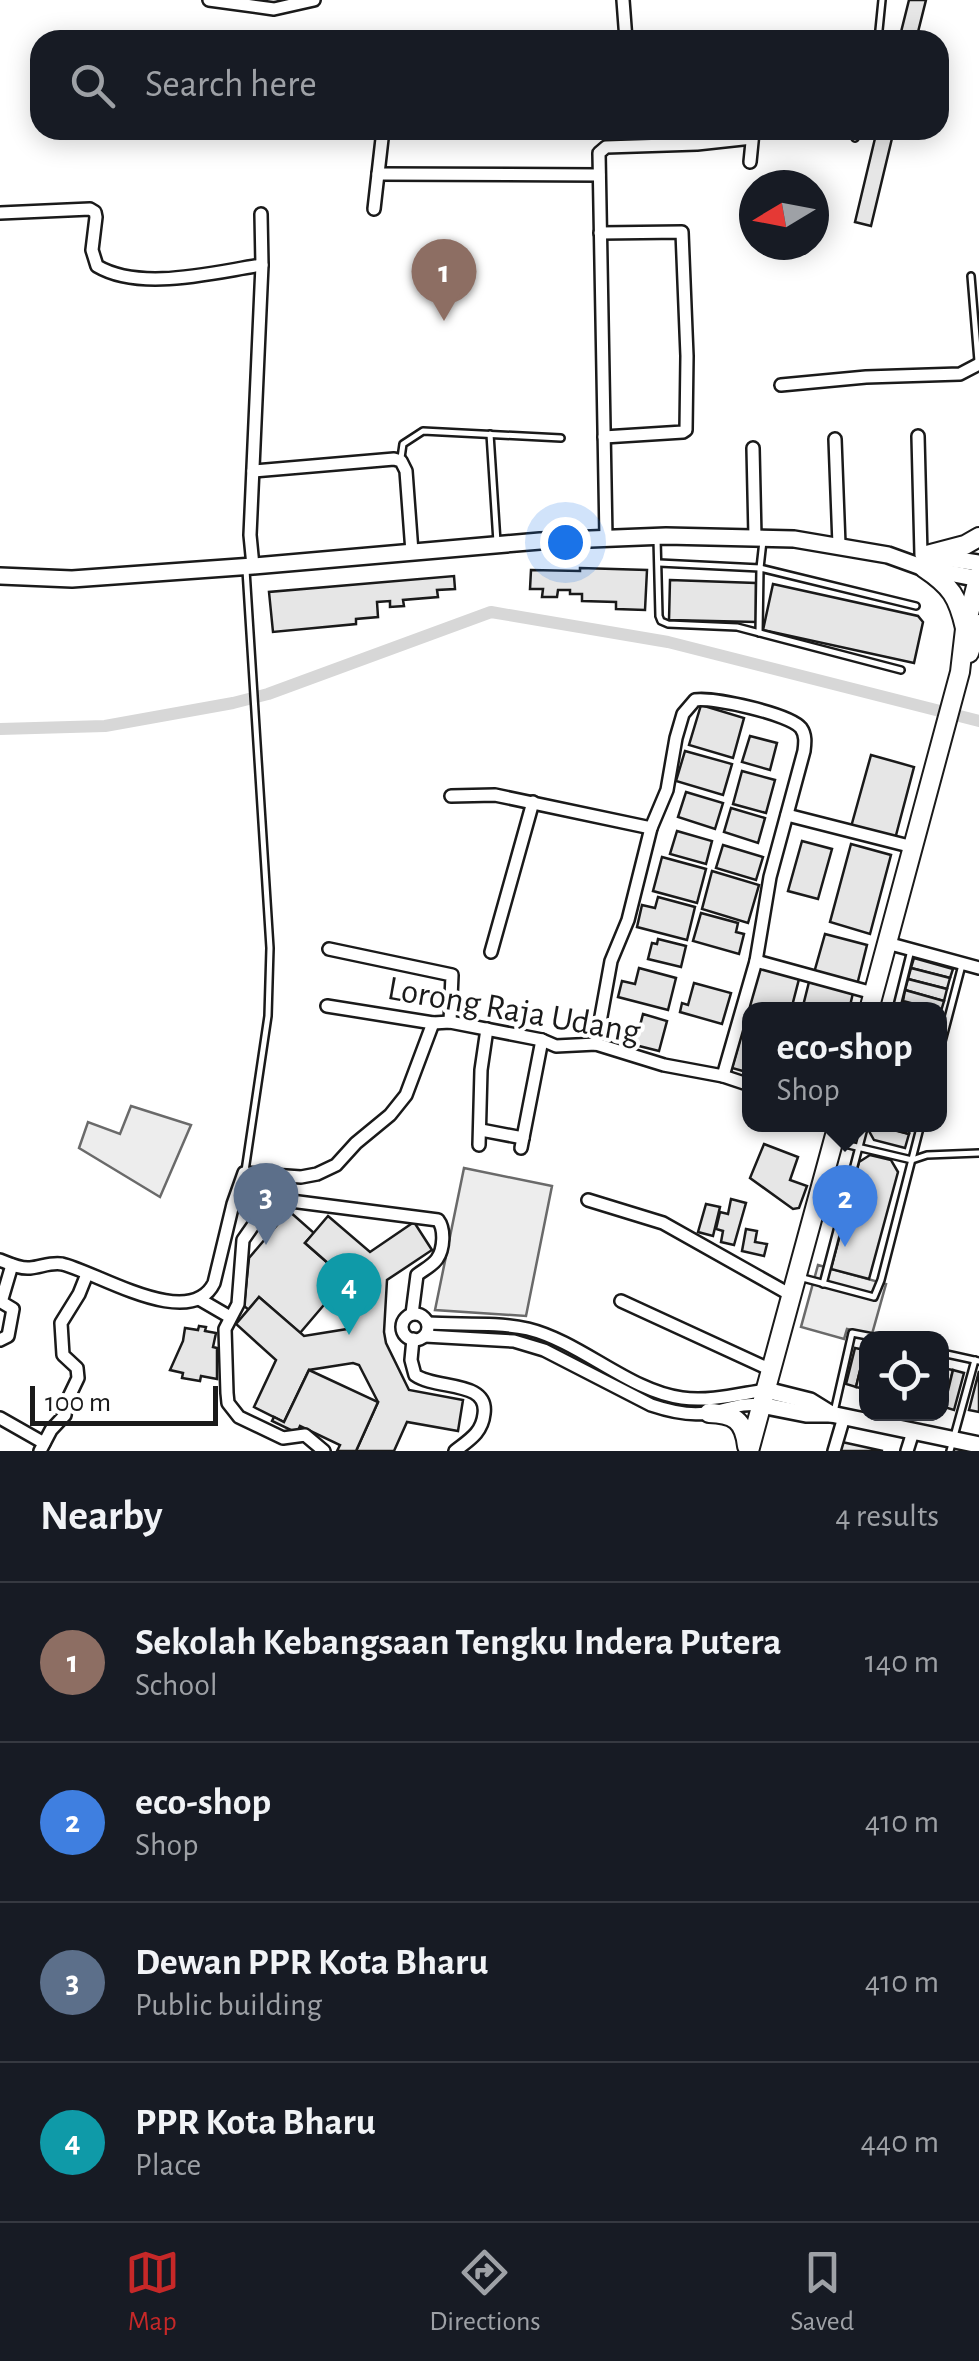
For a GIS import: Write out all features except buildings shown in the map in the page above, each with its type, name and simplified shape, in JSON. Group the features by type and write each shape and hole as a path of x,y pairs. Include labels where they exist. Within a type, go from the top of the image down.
{"main road":[{"path":"0,576 72,579 656,536 759,537 924,560 979,563"},
{"path":"924,560 979,537"},
{"path":"871,1001 974,633 979,578 924,560"},
{"path":"924,560 951,590 974,633"},
{"path":"749,1451 836,1133"},
{"path":"764,1398 806,1414 836,1415 912,1432 952,1446 979,1445"},
{"path":"709,1414 731,1416 744,1426 749,1451"}],"street":[{"path":"209,0 274,9 313,0"},
{"path":"624,0 626,30"},
{"path":"374,209 382,140"},
{"path":"641,140 642,146"},
{"path":"606,538 599,153 603,147 719,140"},
{"path":"750,162 752,140"},
{"path":"378,174 599,175"},
{"path":"0,213 90,209 96,217 92,250 98,266 137,278 170,278 262,265"},
{"path":"250,566 261,214"},
{"path":"600,233 682,232 687,356 686,430 604,438"},
{"path":"782,385 960,374 978,364"},
{"path":"918,436 924,560"},
{"path":"836,439 838,546"},
{"path":"752,448 759,537"},
{"path":"253,471 401,461 406,471 412,552"},
{"path":"596,1044 610,961 628,920 666,790 683,714 695,700 706,698 792,720 804,733 804,751 770,877 756,961 744,1002"},
{"path":"451,796 496,795 652,828"},
{"path":"491,952 532,802"},
{"path":"787,815 913,847"},
{"path":"886,943 979,968"},
{"path":"329,949 452,975 450,1022"},
{"path":"756,961 871,1001"},
{"name":"Lorong Raja Udang","path":"327,1006 450,1022 556,1046 596,1044 664,1066 742,1083"},
{"path":"723,1076 742,1010"},
{"path":"0,1340 8,1336 11,1327 12,1309 2,1299 6,1263 27,1268 60,1264 166,1302 199,1299 210,1291 244,1173 301,1177 336,1164 406,1095 434,1022"},
{"path":"479,1146 486,1029"},
{"path":"481,1130 522,1143 542,1040"},
{"path":"324,1451 303,1435 283,1438 239,1417 228,1403 224,1336 238,1304 244,1236 266,1206 278,1200 434,1218 443,1231 437,1259 417,1275 412,1314"},
{"path":"588,1200 663,1223 794,1286"},
{"path":"0,1418 42,1447 65,1415 78,1378 77,1368 63,1355 60,1326 87,1274"},
{"path":"199,1299 230,1317"},
{"path":"621,1301 771,1370"},
{"path":"455,1451 482,1426 485,1404 472,1391 428,1382 415,1375 410,1360 422,1333 420,1314 412,1314 402,1327 406,1335 422,1333 512,1326 563,1342 649,1388 677,1398 764,1398"},
{"path":"422,1333 528,1344 669,1411 709,1414 764,1398"},
{"path":"834,1451 836,1415"},
{"path":"907,1451 912,1432"},
{"path":"290,1451 303,1435"}],"lane":[{"path":"879,30 882,0"},
{"path":"971,276 978,364"},
{"path":"401,461 403,444 423,431 561,438"},
{"path":"490,434 497,545"},
{"path":"656,536 661,622 736,627 901,670"},
{"path":"759,537 759,633"},
{"path":"658,563 760,568 916,606"},
{"path":"244,1173 268,1016 270,948 252,664 250,566"},
{"path":"898,1002 912,950"},
{"path":"947,1023 962,964"},
{"path":"823,1284 863,1132"},
{"path":"794,1286 823,1284 874,1297 919,1132"},
{"path":"836,1133 859,1147 912,1160 927,1155 979,1153"},
{"path":"836,1415 852,1332 859,1334"},
{"path":"949,1355 977,1361 952,1446"}],"shaded area":[{"path":"131,1106 191,1125 160,1197 79,1148 88,1122 120,1134"},
{"path":"464,1168 552,1186 526,1316 435,1310"},
{"path":"818,1265 886,1284 873,1331 847,1329 844,1339 801,1327"}],"waterway":[{"path":"0,729 105,726 233,703 268,694 491,612 668,642 979,721"}],"place":[{"name":"Sekolah Kebangsaan Tengku Indera Putera","path":"444,321"},
{"name":"Dewan PPR Kota Bharu","path":"266,1245"},
{"name":"eco-shop","path":"845,1247"},
{"name":"PPR Kota Bharu","path":"349,1335"}]}
